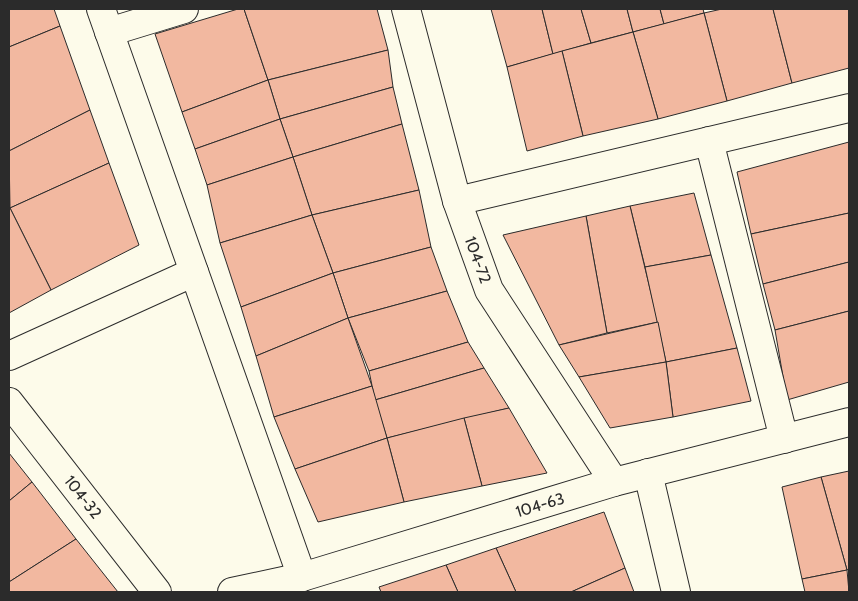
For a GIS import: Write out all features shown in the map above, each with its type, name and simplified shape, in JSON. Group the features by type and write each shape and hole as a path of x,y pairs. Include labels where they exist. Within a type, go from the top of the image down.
{"street":[{"path":"184,9 105,20 302,577"},
{"name":"104-72","path":"406,9 457,201 489,290 614,482"},
{"path":"457,201 849,108"},
{"path":"709,141 784,439"},
{"path":"9,356 194,272"},
{"name":"104-32","path":"9,402 157,592"},
{"name":"104-63","path":"232,592 302,577 614,482 849,422"},
{"path":"648,473 676,592"}],"building":[{"path":"9,9 54,9 60,26 9,47"},
{"path":"238,9 244,9 268,80 182,112 155,34"},
{"path":"244,9 377,9 388,50 268,80"},
{"path":"491,9 542,9 553,54 507,67"},
{"path":"542,9 581,9 591,43 553,54"},
{"path":"581,9 627,9 633,32 591,43"},
{"path":"627,9 660,9 664,24 633,32"},
{"path":"660,9 703,9 704,13 664,24"},
{"path":"722,9 773,9 792,83 727,101 704,13"},
{"path":"773,9 849,9 849,68 792,83"},
{"path":"704,13 727,101 658,119 633,32"},
{"path":"60,26 90,110 9,151 9,47"},
{"path":"633,32 658,119 583,136 562,51"},
{"path":"388,50 393,87 280,119 268,80"},
{"path":"562,51 583,136 527,151 507,67"},
{"path":"268,80 280,119 195,149 182,112"},
{"path":"393,87 402,124 293,157 280,119"},
{"path":"90,110 109,163 10,208 9,151"},
{"path":"280,119 293,157 207,185 195,149"},
{"path":"402,124 419,190 312,215 293,157"},
{"path":"849,142 849,213 751,234 737,172"},
{"path":"293,157 312,215 220,243 207,185"},
{"path":"109,163 139,245 51,290 10,208"},
{"path":"419,190 431,247 333,273 312,215"},
{"path":"694,193 711,255 645,267 630,206"},
{"path":"630,206 658,322 607,333 586,216"},
{"path":"9,209 51,290 9,313"},
{"path":"849,213 849,262 763,284 751,234"},
{"path":"312,215 333,273 241,307 220,243"},
{"path":"586,216 607,333 559,345 503,235"},
{"path":"431,247 447,291 348,318 333,273"},
{"path":"711,255 737,348 666,362 645,267"},
{"path":"849,262 849,311 775,330 763,284"},
{"path":"333,273 348,318 256,356 241,307"},
{"path":"447,291 468,342 369,371 348,318"},
{"path":"849,311 849,382 787,400 775,330"},
{"path":"348,318 372,386 274,417 256,356"},
{"path":"658,322 666,362 579,377 559,345"},
{"path":"468,342 484,368 375,400 369,371"},
{"path":"737,348 751,401 673,417 666,362"},
{"path":"666,362 673,417 610,428 579,377"},
{"path":"484,368 509,408 387,438 375,400"},
{"path":"372,386 387,438 295,469 274,417"},
{"path":"509,408 547,473 482,486 464,418"},
{"path":"464,418 482,486 404,502 387,438"},
{"path":"387,438 404,502 318,522 295,469"},
{"path":"9,453 32,482 9,501"},
{"path":"849,471 849,569 847,570 821,477"},
{"path":"821,477 847,570 802,579 782,487"},
{"path":"32,482 76,539 9,582 9,501"},
{"path":"604,512 625,568 571,592 516,592 496,548"},
{"path":"76,539 118,592 9,592 9,582"},
{"path":"496,548 516,592 458,592 446,565"},
{"path":"446,565 458,592 381,592 379,587"},
{"path":"625,568 634,592 571,592"},
{"path":"847,570 849,592 805,592 802,579"}]}
